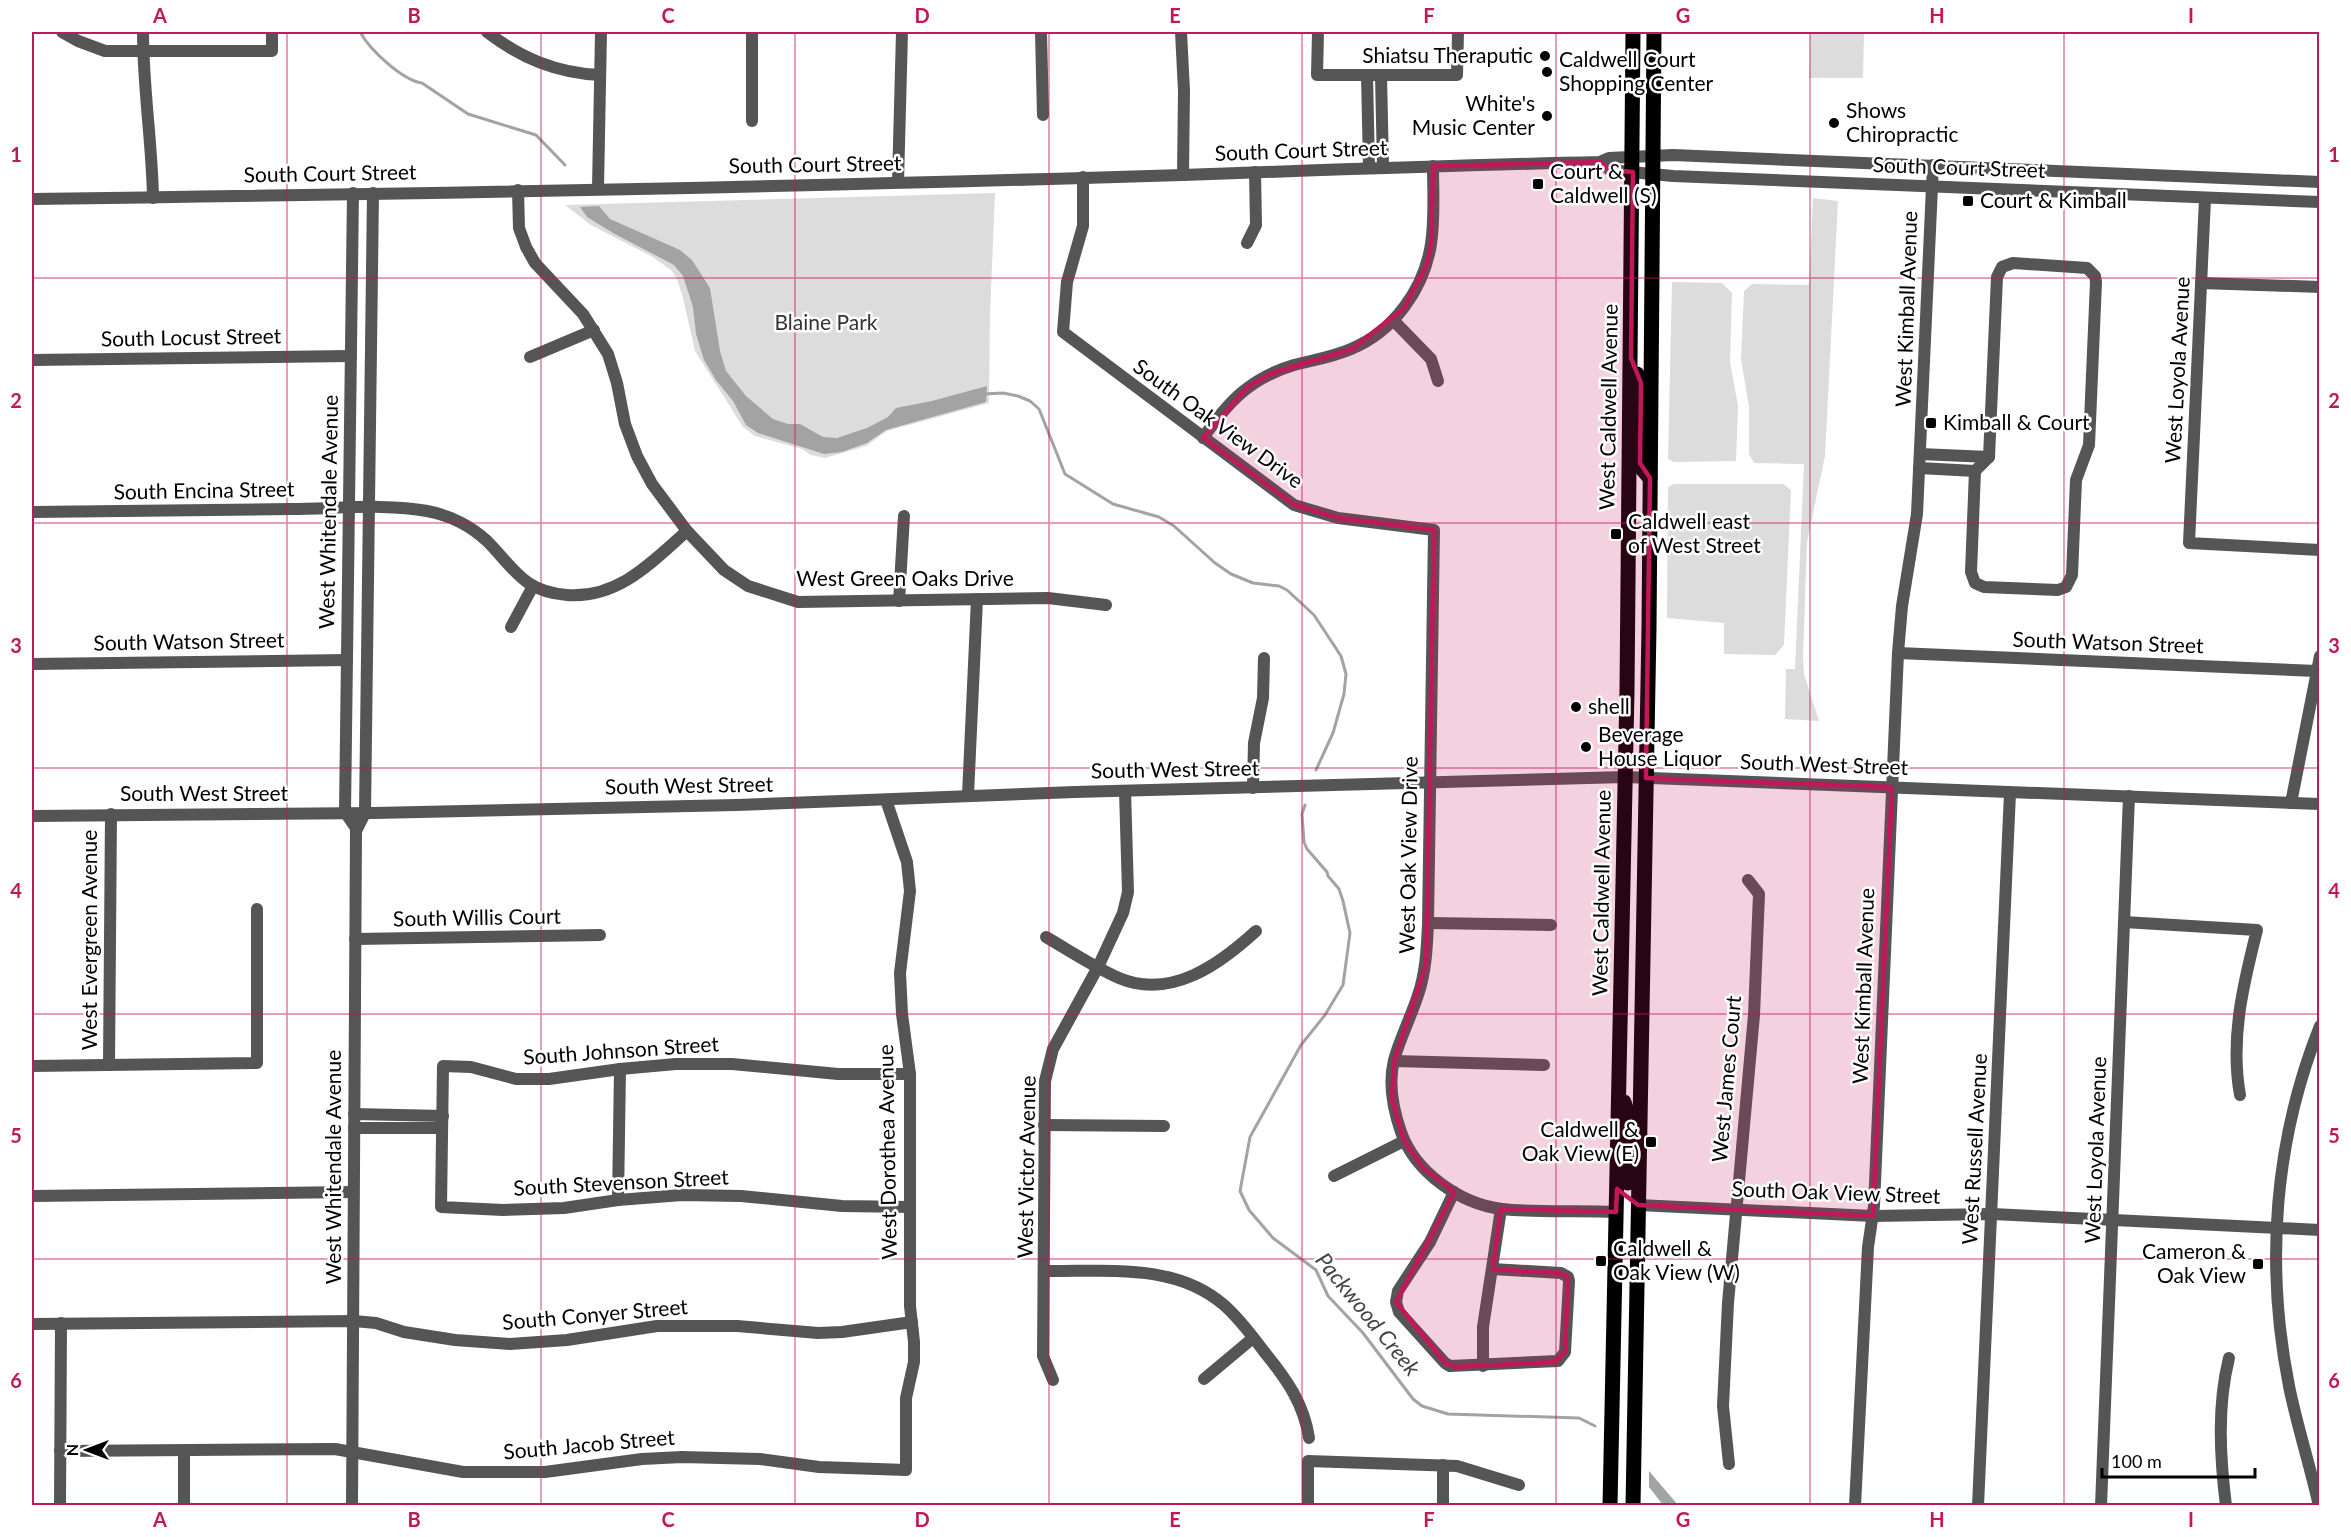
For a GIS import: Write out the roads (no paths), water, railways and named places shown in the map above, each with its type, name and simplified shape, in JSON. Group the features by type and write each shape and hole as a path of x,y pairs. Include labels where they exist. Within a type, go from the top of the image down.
{"main road":[{"name":"West Caldwell Avenue","path":"1610,1506 1625,777 1634,32"},
{"name":"West Caldwell Avenue","path":"1633,1506 1646,778 1654,32"},
{"path":"1631,358 1641,383 1640,463 1650,478"},
{"path":"1619,1086 1629,1117 1629,1195 1638,1205"}],"street":[{"path":"62,32 105,51 143,52 272,51 273,32"},
{"path":"143,32 144,97 152,162 153,198"},
{"path":"487,32 526,58 544,65 566,71 600,75"},
{"path":"598,188 601,32"},
{"path":"752,32 752,121"},
{"path":"898,182 902,32"},
{"path":"1041,32 1043,115"},
{"path":"1181,32 1184,70 1183,175"},
{"path":"1318,32 1317,75 1457,75 1458,32"},
{"path":"1366,75 1369,167"},
{"path":"1380,75 1383,167"},
{"name":"South Court Street","path":"32,199 898,182 1600,162 1610,170 1634,165 1654,156 1933,165 2319,182"},
{"name":"South Court Street","path":"1634,165 1654,174 2319,202"},
{"name":"West Kimball Avenue","path":"1855,1506 1868,1247 1873,1216 1898,653 1902,606 1915,536 1933,165"},
{"path":"1203,438 1223,409 1247,387 1272,373 1352,349 1375,335 1403,309 1417,287 1427,264 1433,224 1433,166"},
{"path":"1247,243 1256,225 1255,172"},
{"name":"South Oak View Drive","path":"1083,177 1083,226 1067,282 1063,332 1293,505 1338,518 1434,530"},
{"name":"West Green Oaks Drive","path":"518,190 519,228 531,255 535,263 583,314 608,354 617,383 625,424 637,456 652,484 687,531 724,570 748,586 779,598 798,602 1048,598 1106,605"},
{"name":"West Whitendale Avenue","path":"345,812 353,193"},
{"name":"West Whitendale Avenue","path":"352,1506 354,939 356,828 365,813 373,193"},
{"name":"West Loyola Avenue","path":"2205,199 2189,543 2319,550"},
{"path":"2013,264 2087,268 2096,282 2089,446 2076,478 2072,575 2067,587 2058,590 1984,587 1975,583 1971,572 1975,471 1989,457 1999,271 2002,267 2013,264"},
{"path":"2201,283 2319,287"},
{"path":"1393,320 1431,359 1438,381"},
{"path":"530,357 594,330"},
{"name":"South Locust Street","path":"32,360 351,356"},
{"path":"1920,454 1989,457"},
{"path":"1919,468 1975,471"},
{"name":"South Encina Street","path":"32,512 350,508 405,508 428,511 447,516 467,526 487,541 508,567 534,586 567,595 587,595 607,591 626,582 687,531"},
{"path":"898,601 903,516"},
{"name":"West Oak View Drive","path":"1434,530 1426,964 1419,994 1394,1060 1391,1080 1392,1100 1404,1142 1423,1168 1454,1192"},
{"path":"511,627 534,586"},
{"path":"968,795 977,599"},
{"name":"South Watson Street","path":"1898,653 2317,671"},
{"path":"2291,803 2319,656"},
{"path":"1253,788 1254,743 1263,698 1264,658"},
{"name":"South Watson Street","path":"32,664 347,660"},
{"name":"South West Street","path":"32,816 365,813 886,800 968,795 1625,777 2319,804"},
{"name":"West Victor Avenue","path":"1053,1380 1043,1356 1045,1081 1053,1049 1098,967 1123,913 1128,892 1125,791"},
{"name":"West Russell Avenue","path":"1978,1506 2010,793"},
{"name":"West Loyola Avenue","path":"2101,1506 2129,796"},
{"name":"West Dorothea Avenue","path":"886,800 907,862 910,891 900,973 902,1014 910,1074 910,1208 914,1342 914,1362 906,1398 906,1470"},
{"path":"345,812 356,828"},
{"name":"West Evergreen Avenue","path":"109,1065 111,814"},
{"name":"West James Court","path":"1729,1464 1723,1406 1728,1303 1754,1015 1759,894 1748,880"},
{"path":"32,1066 257,1063 257,909"},
{"path":"2124,922 2257,930 2244,979 2237,1022 2236,1071 2240,1095"},
{"path":"1428,923 1551,926"},
{"path":"1046,937 1121,979 1143,984 1164,984 1207,971 1232,954 1257,932"},
{"name":"South Willis Court","path":"354,939 600,935"},
{"path":"2319,1026 2290,1120 2282,1166 2276,1228 2278,1308 2286,1366 2319,1506"},
{"path":"1394,1060 1544,1065"},
{"name":"South Johnson Street","path":"442,1122 443,1066 471,1067 516,1078 549,1079 676,1064 732,1064 838,1074 910,1074"},
{"path":"618,1200 620,1069"},
{"path":"354,1114 442,1122"},
{"path":"354,1128 442,1122"},
{"name":"South Stevenson Street","path":"442,1122 441,1206 503,1210 564,1208 618,1200 682,1195 741,1196 842,1206 910,1208"},
{"path":"1044,1125 1164,1126"},
{"path":"1334,1176 1404,1142"},
{"path":"32,1196 353,1192"},
{"path":"1492,1269 1561,1272 1568,1277 1565,1352 1555,1362 1450,1366 1399,1312 1396,1302 1398,1291 1430,1242 1454,1192 1476,1203 1501,1209 1616,1212"},
{"name":"South Oak View Street","path":"1638,1205 1873,1216 1992,1214 2319,1230"},
{"path":"1483,1366 1483,1327 1501,1209"},
{"path":"1044,1271 1149,1272 1190,1283 1208,1293 1225,1306 1290,1384 1306,1420 1309,1438"},
{"name":"South Conyer Street","path":"32,1324 354,1321 376,1323 404,1332 455,1340 510,1344 567,1340 657,1326 737,1326 818,1333 912,1322"},
{"path":"60,1506 61,1323"},
{"path":"1204,1379 1253,1338"},
{"path":"2226,1506 2221,1410 2229,1358"},
{"name":"South Jacob Street","path":"60,1451 184,1452 335,1449 413,1465 462,1472 545,1472 642,1459 682,1457 760,1459 819,1467 906,1470"},
{"path":"184,1452 184,1506"},
{"path":"1308,1506 1308,1461 1443,1465 1476,1470 1519,1485"},
{"path":"1443,1465 1443,1506"}],"waterway":[{"name":"Packwood Creek","path":"360,32 379,55 405,76 422,83 468,114 536,135 565,165"},
{"name":"Packwood Creek","path":"983,394 1003,393 1018,396 1030,401 1039,409 1065,474 1113,504 1159,517 1174,526 1215,563 1231,574 1253,583 1279,586 1287,590 1314,615 1341,656 1346,674 1344,694 1333,733 1316,770"},
{"name":"Packwood Creek","path":"1305,805 1302,814 1304,842 1339,889 1350,933 1343,985 1325,1015 1301,1045 1250,1137 1240,1191 1249,1210 1273,1238 1316,1270 1328,1296 1363,1333 1413,1399 1422,1406 1448,1414 1579,1418 1595,1426"}],"place":[{"name":"Shiatsu Theraputic","path":"1545,56"},
{"name":"Caldwell Court Shopping Center","path":"1547,72"},
{"name":"White's Music Center","path":"1547,116"},
{"name":"Shows Chiropractic","path":"1834,123"},
{"name":"Court & Caldwell (S)","path":"1538,184"},
{"name":"Court & Kimball","path":"1968,201"},
{"name":"Kimball & Court","path":"1931,423"},
{"name":"Caldwell east of West Street","path":"1616,534"},
{"name":"shell","path":"1576,707"},
{"name":"Beverage House Liquor","path":"1586,747"},
{"name":"Caldwell & Oak View (E)","path":"1651,1142"},
{"name":"Caldwell & Oak View (W)","path":"1601,1261"},
{"name":"Cameron & Oak View","path":"2258,1264"}],"park label":[{"name":"Blaine Park","path":"826,323"}]}
